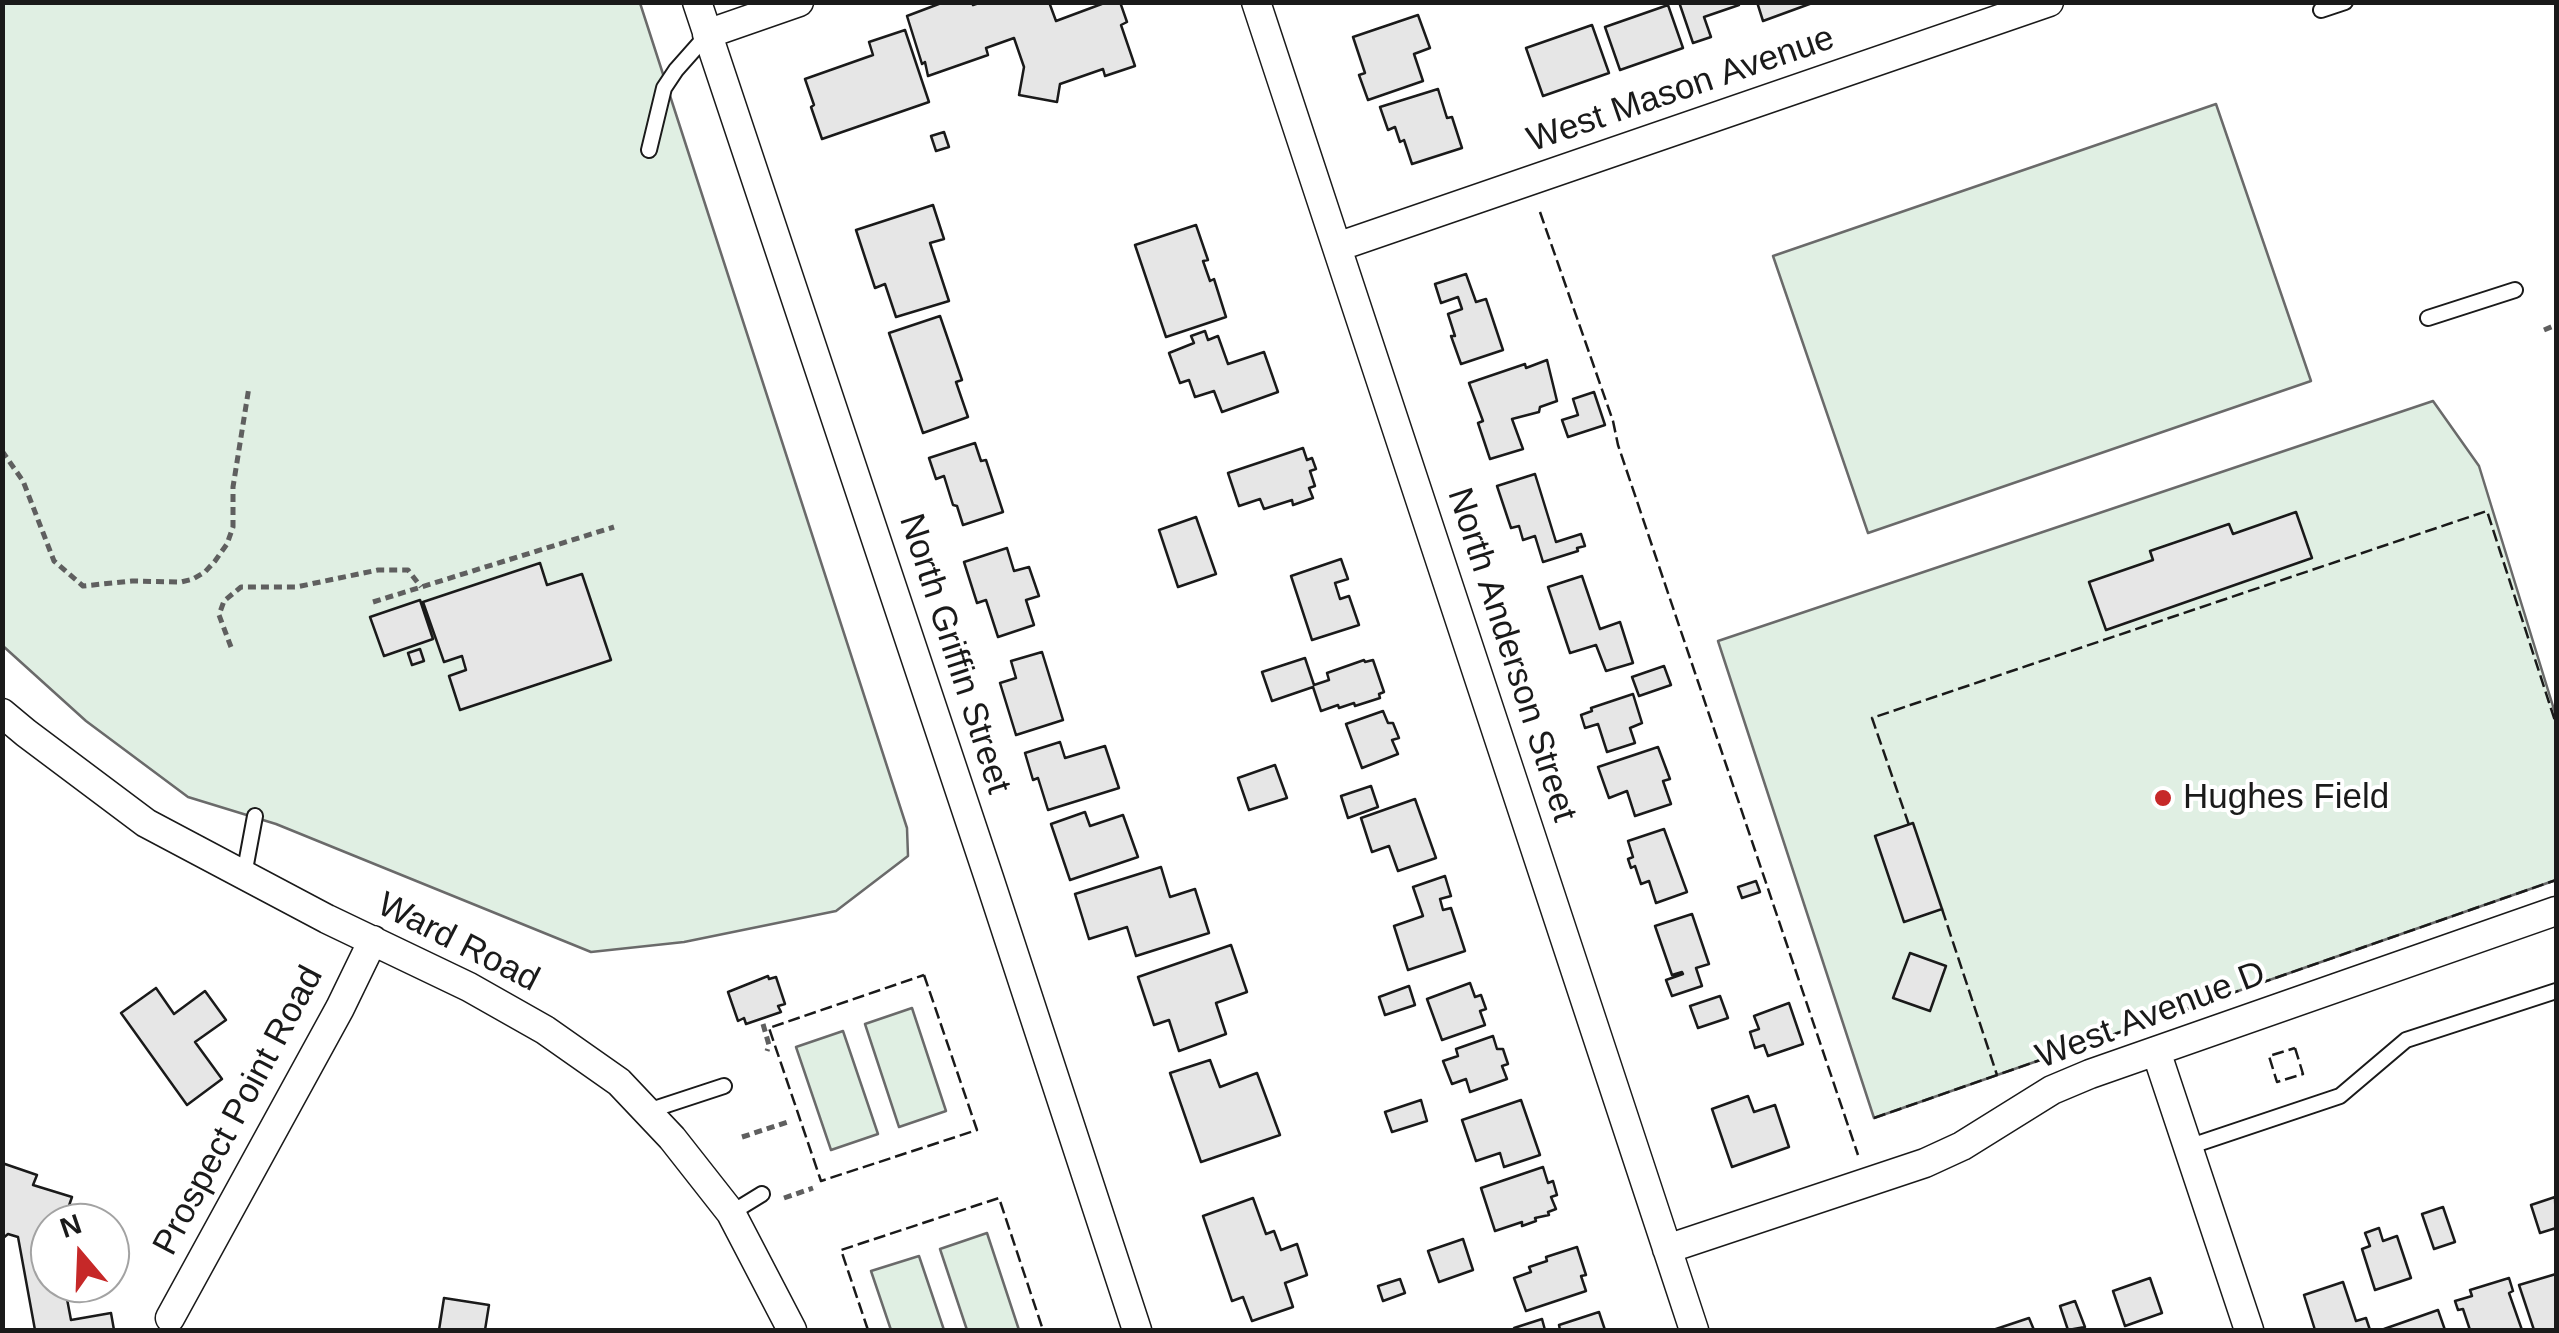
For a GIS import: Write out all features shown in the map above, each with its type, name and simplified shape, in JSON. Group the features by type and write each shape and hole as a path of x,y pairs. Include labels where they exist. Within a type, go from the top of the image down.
{"street":[{"name":"North Griffin Street","path":"697,2 1137,1330"},
{"path":"707,34 799,2"},
{"name":"North Anderson Street","path":"1256,2 1694,1330"},
{"name":"West Mason Avenue","path":"1337,248 2049,2"},
{"name":"Ward Road","path":"2,713 146,824 327,919 469,987 545,1030 619,1082 672,1138 731,1213 792,1330"},
{"name":"West Avenue D","path":"1667,1249 1925,1163 1962,1146 2052,1090 2090,1074 2556,911"},
{"name":"Prospect Point Road","path":"170,1318 340,1008 373,940"},
{"path":"2156,1051 2248,1330"}],"lane":[{"path":"2321,10 2345,2"},
{"path":"649,150 664,88 707,34"},
{"path":"2428,318 2515,290"},
{"path":"244,875 255,816"},
{"path":"2188,1147 2340,1096 2406,1040 2556,991"},
{"path":"647,1112 724,1086"},
{"path":"731,1213 762,1194"}],"path":[{"path":"2544,330 2556,325"},
{"path":"2,451 23,481 54,560 71,578 83,586 181,582 205,572 227,544 233,527 233,487 250,387"},
{"path":"374,602 614,527"},
{"path":"230,647 218,615 224,601 241,587 296,587 378,570 408,570 421,587"},
{"path":"763,1024 770,1045 767,1051"},
{"path":"742,1137 791,1122"},
{"path":"762,1194 780,1200 814,1188"}],"green space":[{"path":"3,3 640,3 907,828 908,856 836,911 684,942 591,952 276,824 188,797 86,721 3,646"},
{"path":"2216,104 2311,381 1868,533 1773,256"},
{"name":"Hughes Field","path":"2433,401 2479,466 2556,716 2556,880 1874,1118 1718,641"},
{"path":"912,1008 946,1111 899,1127 865,1024"},
{"path":"843,1031 878,1134 831,1150 796,1047"},
{"path":"987,1233 1019,1330 967,1330 940,1249"},
{"path":"919,1256 944,1330 891,1330 871,1271"}],"building":[{"path":"944,2 1049,2 1056,21 1107,2 1120,2 1127,22 1121,25 1135,66 1105,76 1103,69 1060,84 1057,102 1019,95 1024,67 1014,38 986,48 988,55 928,76 907,16"},
{"path":"1679,2 1739,5 1704,17 1711,37 1693,43"},
{"path":"1757,2 1815,2 1763,21"},
{"path":"1668,5 1683,48 1620,70 1605,27"},
{"path":"1418,15 1430,48 1414,54 1423,81 1368,100 1359,75 1365,73 1353,37"},
{"path":"1592,25 1609,73 1543,96 1526,48"},
{"path":"905,30 929,102 822,139 805,79 873,55 869,42"},
{"path":"1438,89 1462,148 1412,164 1404,140 1400,142 1395,127 1388,130 1380,107"},
{"path":"944,132 949,147 936,151 931,136"},
{"path":"933,205 944,239 930,243 949,301 896,317 885,284 875,288 856,230"},
{"path":"1196,225 1208,260 1203,261 1210,281 1214,279 1226,317 1166,337 1135,245"},
{"path":"1466,274 1476,302 1486,299 1503,350 1461,364 1448,314 1462,309 1458,297 1441,303 1435,284"},
{"path":"940,316 962,380 956,382 968,417 923,433 889,333"},
{"path":"1205,331 1208,340 1218,336 1228,364 1264,352 1278,392 1222,412 1214,391 1195,397 1189,380 1180,383 1169,353 1194,343 1191,336"},
{"path":"1547,360 1557,401 1540,407 1539,412 1512,419 1523,449 1490,459 1478,423 1483,421 1469,383"},
{"path":"1594,392 1605,425 1568,437 1562,420 1578,415 1573,399"},
{"path":"975,443 981,461 986,460 1003,512 963,525 944,476 936,479 929,458"},
{"path":"1303,448 1316,469 1310,471 1315,486 1309,488 1313,498 1264,509 1260,499 1239,506 1228,473"},
{"path":"1535,474 1556,542 1581,534 1585,546 1543,562 1535,536 1523,540 1519,526 1511,528 1497,486"},
{"path":"2296,512 2312,558 2106,630 2089,582 2153,560 2150,551 2229,524 2233,534"},
{"path":"1196,517 1216,574 1178,587 1159,530"},
{"path":"1007,548 1014,571 1029,567 1039,596 1026,600 1034,625 998,637 986,600 977,603 964,562"},
{"path":"1341,559 1348,579 1335,583 1340,599 1349,596 1359,625 1312,640 1291,576"},
{"path":"540,563 547,585 582,574 611,660 460,710 449,676 466,670 462,656 444,662 423,602"},
{"path":"1582,576 1600,629 1620,622 1633,663 1606,671 1596,645 1570,653 1548,587"},
{"path":"420,600 433,639 384,656 370,617"},
{"path":"420,649 424,661 412,665 408,653"},
{"path":"1042,652 1063,720 1016,735 1000,683 1016,678 1011,661"},
{"path":"1305,658 1314,685 1329,680 1327,673 1373,660 1384,692 1379,694 1380,698 1355,706 1338,705 1321,711 1313,687 1272,701 1262,672"},
{"path":"1664,666 1671,685 1639,696 1632,677"},
{"path":"1633,694 1642,723 1630,728 1635,743 1607,752 1598,724 1585,728 1581,715"},
{"path":"1383,711 1399,738 1392,740 1398,754 1362,768 1346,724"},
{"path":"1060,742 1065,758 1105,746 1119,788 1048,810 1025,753"},
{"path":"1658,747 1670,779 1663,781 1671,804 1635,816 1627,791 1609,798 1598,767"},
{"path":"1275,765 1287,798 1249,810 1238,778"},
{"path":"1371,786 1378,807 1348,818 1341,796"},
{"path":"1415,799 1436,858 1398,871 1389,846 1372,852 1361,818"},
{"path":"1085,812 1090,826 1123,815 1138,857 1070,880 1051,824"},
{"path":"1913,823 1942,909 1904,922 1875,836"},
{"path":"1664,829 1687,892 1656,903 1649,881 1641,884 1635,866 1631,868 1628,859 1633,857 1628,841"},
{"path":"1161,867 1170,897 1195,889 1209,933 1136,956 1127,927 1089,939 1075,894"},
{"path":"1445,876 1451,896 1440,899 1443,910 1451,908 1465,951 1408,970 1394,926 1423,916 1413,887"},
{"path":"1756,881 1760,892 1742,898 1738,887"},
{"path":"1692,914 1709,964 1696,968 1702,986 1672,996 1666,980 1683,974 1672,975 1655,926"},
{"path":"1231,945 1247,992 1216,1003 1226,1034 1179,1051 1169,1020 1154,1025 1138,977"},
{"path":"1910,953 1946,966 1930,1011 1893,998"},
{"path":"768,976 776,977 785,1004 778,1006 781,1012 746,1024 744,1018 738,1021 728,992"},
{"path":"1470,983 1475,997 1481,995 1486,1009 1480,1011 1485,1025 1442,1040 1427,999"},
{"path":"1409,986 1415,1005 1385,1015 1379,997"},
{"path":"156,988 174,1014 205,991 226,1020 195,1042 222,1079 187,1105 121,1013"},
{"path":"1720,996 1728,1018 1698,1028 1690,1006"},
{"path":"1789,1003 1803,1044 1768,1056 1764,1045 1755,1048 1750,1032 1759,1029 1754,1016"},
{"path":"1493,1036 1508,1064 1502,1066 1507,1079 1470,1092 1466,1079 1452,1084 1443,1061 1458,1056 1456,1049"},
{"path":"1210,1060 1220,1087 1257,1073 1280,1135 1201,1162 1170,1073"},
{"path":"1748,1096 1754,1112 1775,1105 1789,1147 1732,1167 1712,1109"},
{"path":"1421,1100 1427,1121 1392,1132 1385,1112"},
{"path":"1521,1100 1540,1155 1504,1167 1500,1153 1476,1161 1462,1120"},
{"path":"2,1163 37,1175 33,1185 72,1197 70,1203 30,1203 30,1303 18,1237 8,1234 2,1239"},
{"path":"1543,1167 1548,1183 1553,1181 1557,1195 1551,1197 1556,1209 1535,1218 1536,1221 1495,1231 1481,1188"},
{"path":"2555,1197 2556,1228 2540,1233 2531,1205"},
{"path":"1253,1198 1266,1234 1274,1231 1281,1250 1297,1244 1307,1275 1285,1283 1293,1307 1252,1321 1243,1297 1232,1301 1203,1216"},
{"path":"2443,1207 2455,1242 2434,1249 2422,1214"},
{"path":"2379,1228 2383,1241 2397,1236 2411,1278 2375,1290 2362,1249 2370,1246 2365,1233"},
{"path":"1463,1239 1473,1270 1439,1282 1428,1251"},
{"path":"1577,1247 1586,1275 1581,1276 1586,1291 1526,1311 1514,1278 1531,1272 1529,1267 1547,1261 1546,1257"},
{"path":"2556,1274 2556,1329 2534,1330 2519,1285"},
{"path":"2150,1278 2162,1313 2125,1326 2113,1291"},
{"path":"2509,1278 2513,1291 2509,1293 2522,1330 2470,1330 2463,1309 2458,1310 2455,1301 2472,1296 2470,1290"},
{"path":"1400,1279 1405,1293 1383,1301 1378,1286"},
{"path":"2343,1282 2356,1321 2366,1318 2370,1330 2315,1330 2304,1295"},
{"path":"444,1298 489,1305 485,1330 439,1330"},
{"path":"2075,1301 2085,1327 2068,1330 2060,1306"},
{"path":"30,1303 68,1303 71,1320 111,1313 114,1330 35,1330"},
{"path":"2438,1310 2445,1330 2384,1330 2384,1329"},
{"path":"1599,1312 1605,1330 1560,1330 1559,1325"},
{"path":"2029,1318 2034,1330 1993,1330"},
{"path":"1542,1319 1545,1330 1514,1328"}],"fence":[{"path":"1540,212 1858,1155"},
{"path":"1909,825 1872,718 2487,511 2556,724"},
{"path":"1874,1118 2556,880"},
{"path":"1942,909 1997,1075"},
{"path":"924,975 977,1130 821,1181 769,1028 924,975"},
{"path":"2295,1048 2303,1074 2277,1082 2269,1056 2295,1048"},
{"path":"868,1330 841,1250 999,1198 1043,1330"}],"place":[{"name":"Hughes Field","path":"2163,798"}]}
